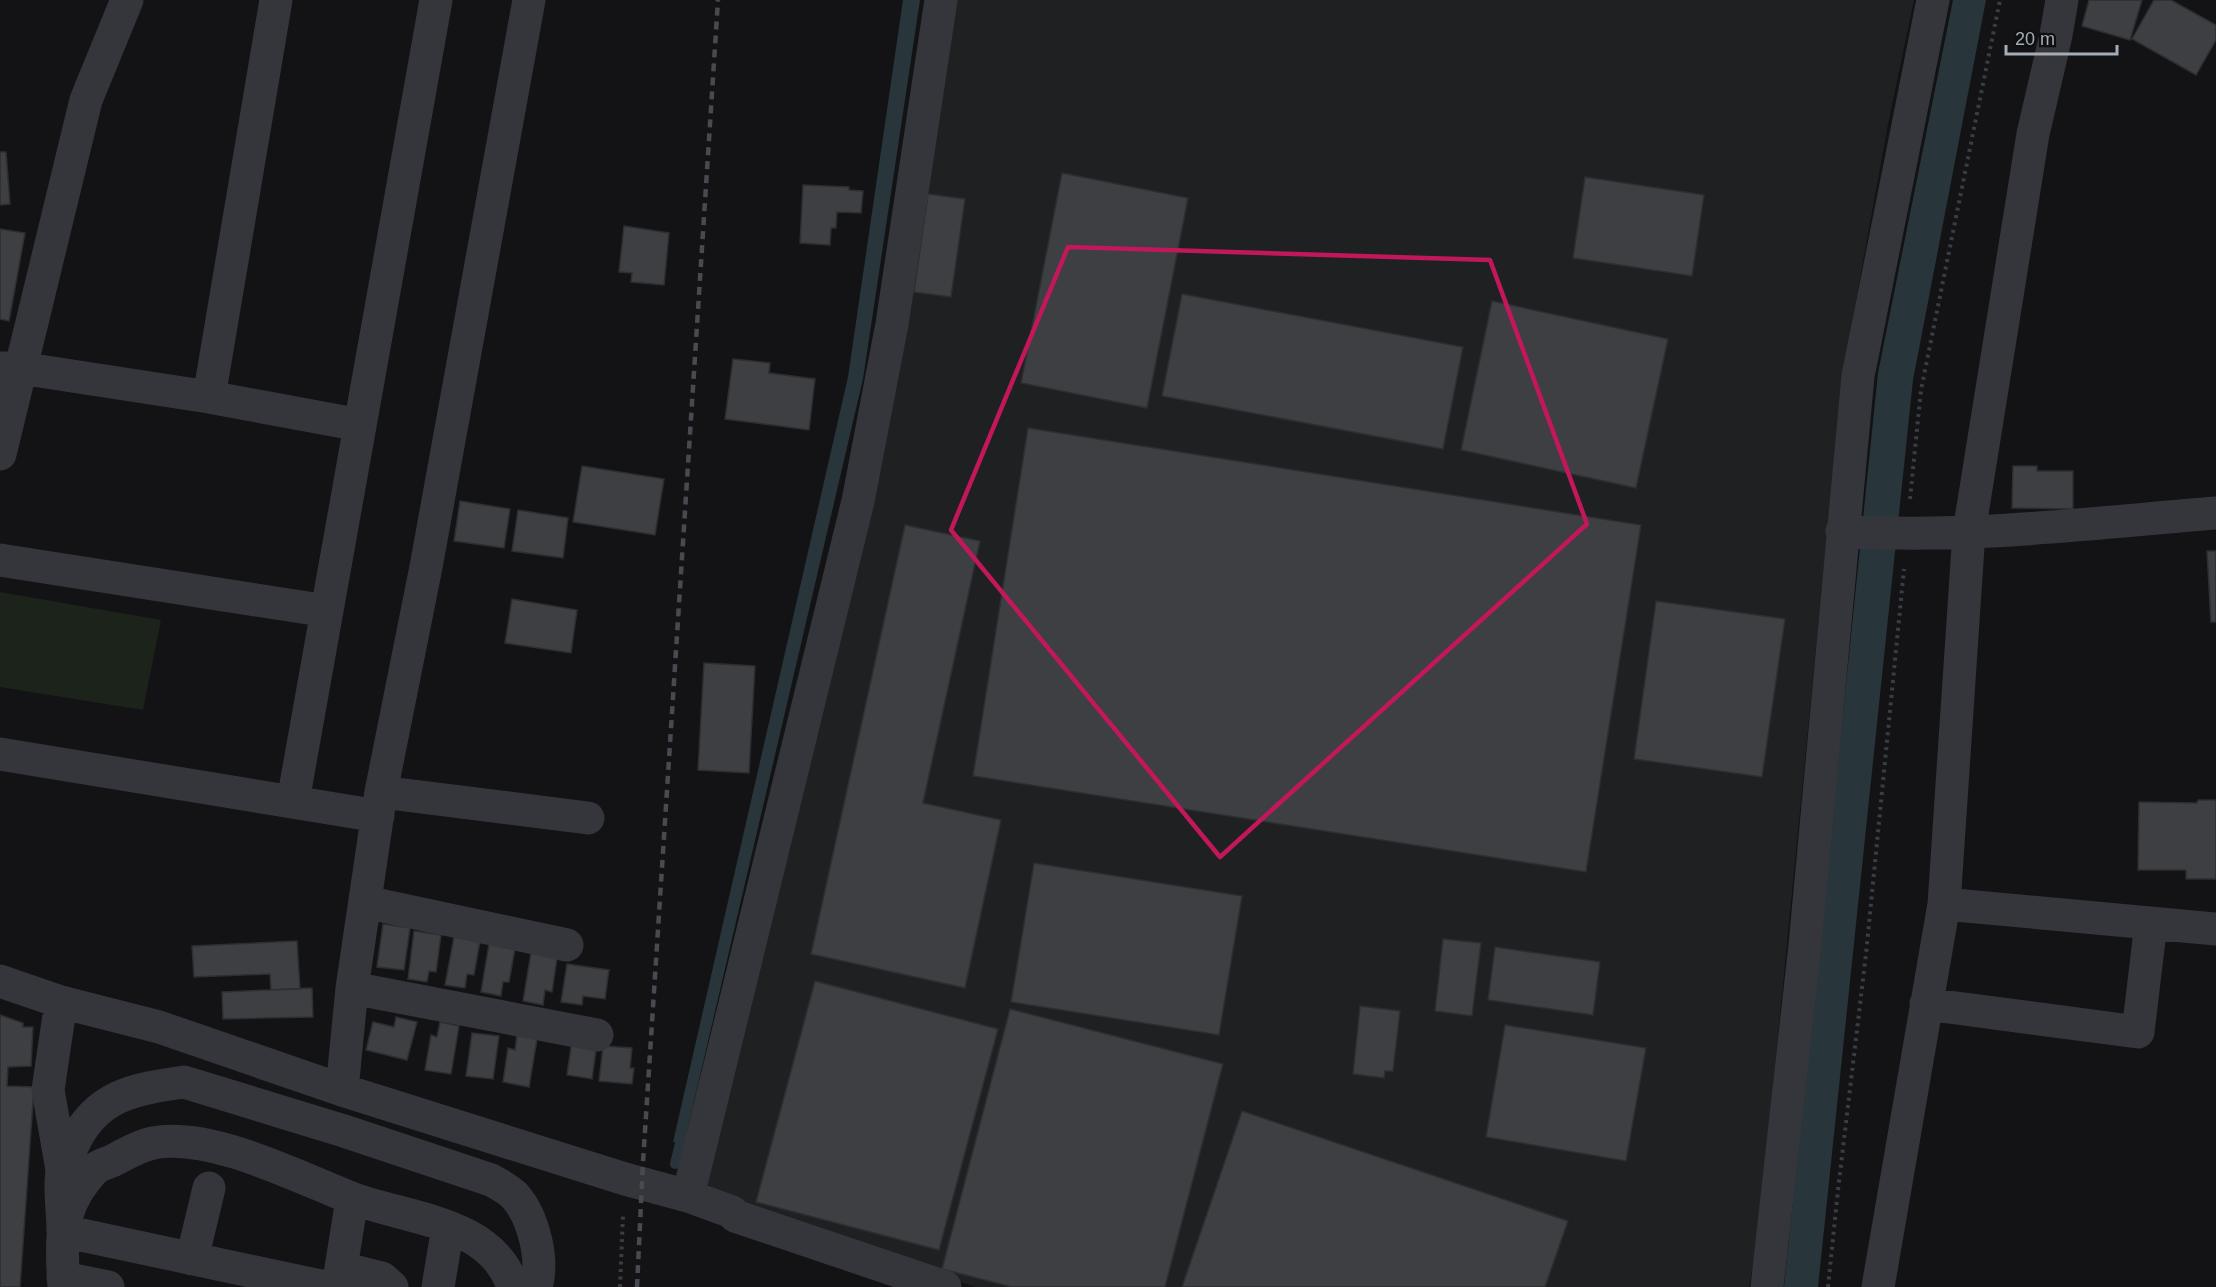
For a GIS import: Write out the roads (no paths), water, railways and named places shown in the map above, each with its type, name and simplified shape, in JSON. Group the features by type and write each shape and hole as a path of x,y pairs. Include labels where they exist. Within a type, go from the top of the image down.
{"street":[{"path":"0,454 10,368 86,100 127,0"},
{"path":"209,397 276,0"},
{"path":"294,801 436,0"},
{"path":"342,1090 352,988 380,804 426,567 529,0"},
{"path":"676,1192 858,501 892,324 941,0"},
{"path":"1767,1287 1829,702 1851,531 1858,376 1933,0"},
{"path":"1878,1287 1944,904 1969,532 2033,134 2062,0"},
{"path":"10,368 209,397 360,425"},
{"path":"1851,531 1969,532 2216,513"},
{"path":"0,560 327,611"},
{"path":"0,753 294,801 380,804 588,818"},
{"path":"365,902 567,945"},
{"path":"1944,904 2216,928"},
{"path":"1926,1004 2138,1032 2151,923"},
{"path":"0,981 61,1002 159,1027 342,1090 625,1179 676,1192 732,1212 735,1216 945,1287"},
{"path":"352,988 597,1035"},
{"path":"61,1002 48,1090 62,1170 64,1282 108,1287"},
{"path":"62,1170 80,1131 103,1105 143,1088 183,1082 344,1131 491,1180 505,1188 516,1198 530,1221 540,1274 536,1287"},
{"path":"63,1232 69,1205 95,1169 152,1143 176,1141 226,1150 352,1199 448,1227 480,1243 498,1259 513,1287"},
{"path":"192,1259 209,1188"},
{"path":"335,1281 352,1199"},
{"path":"438,1287 448,1227"},
{"path":"63,1232 192,1259 335,1281 382,1278 392,1287"}],"waterway":[{"path":"675,1164 683,1131"}],"railway":[{"path":"637,1287 643,1162 718,0"}]}
